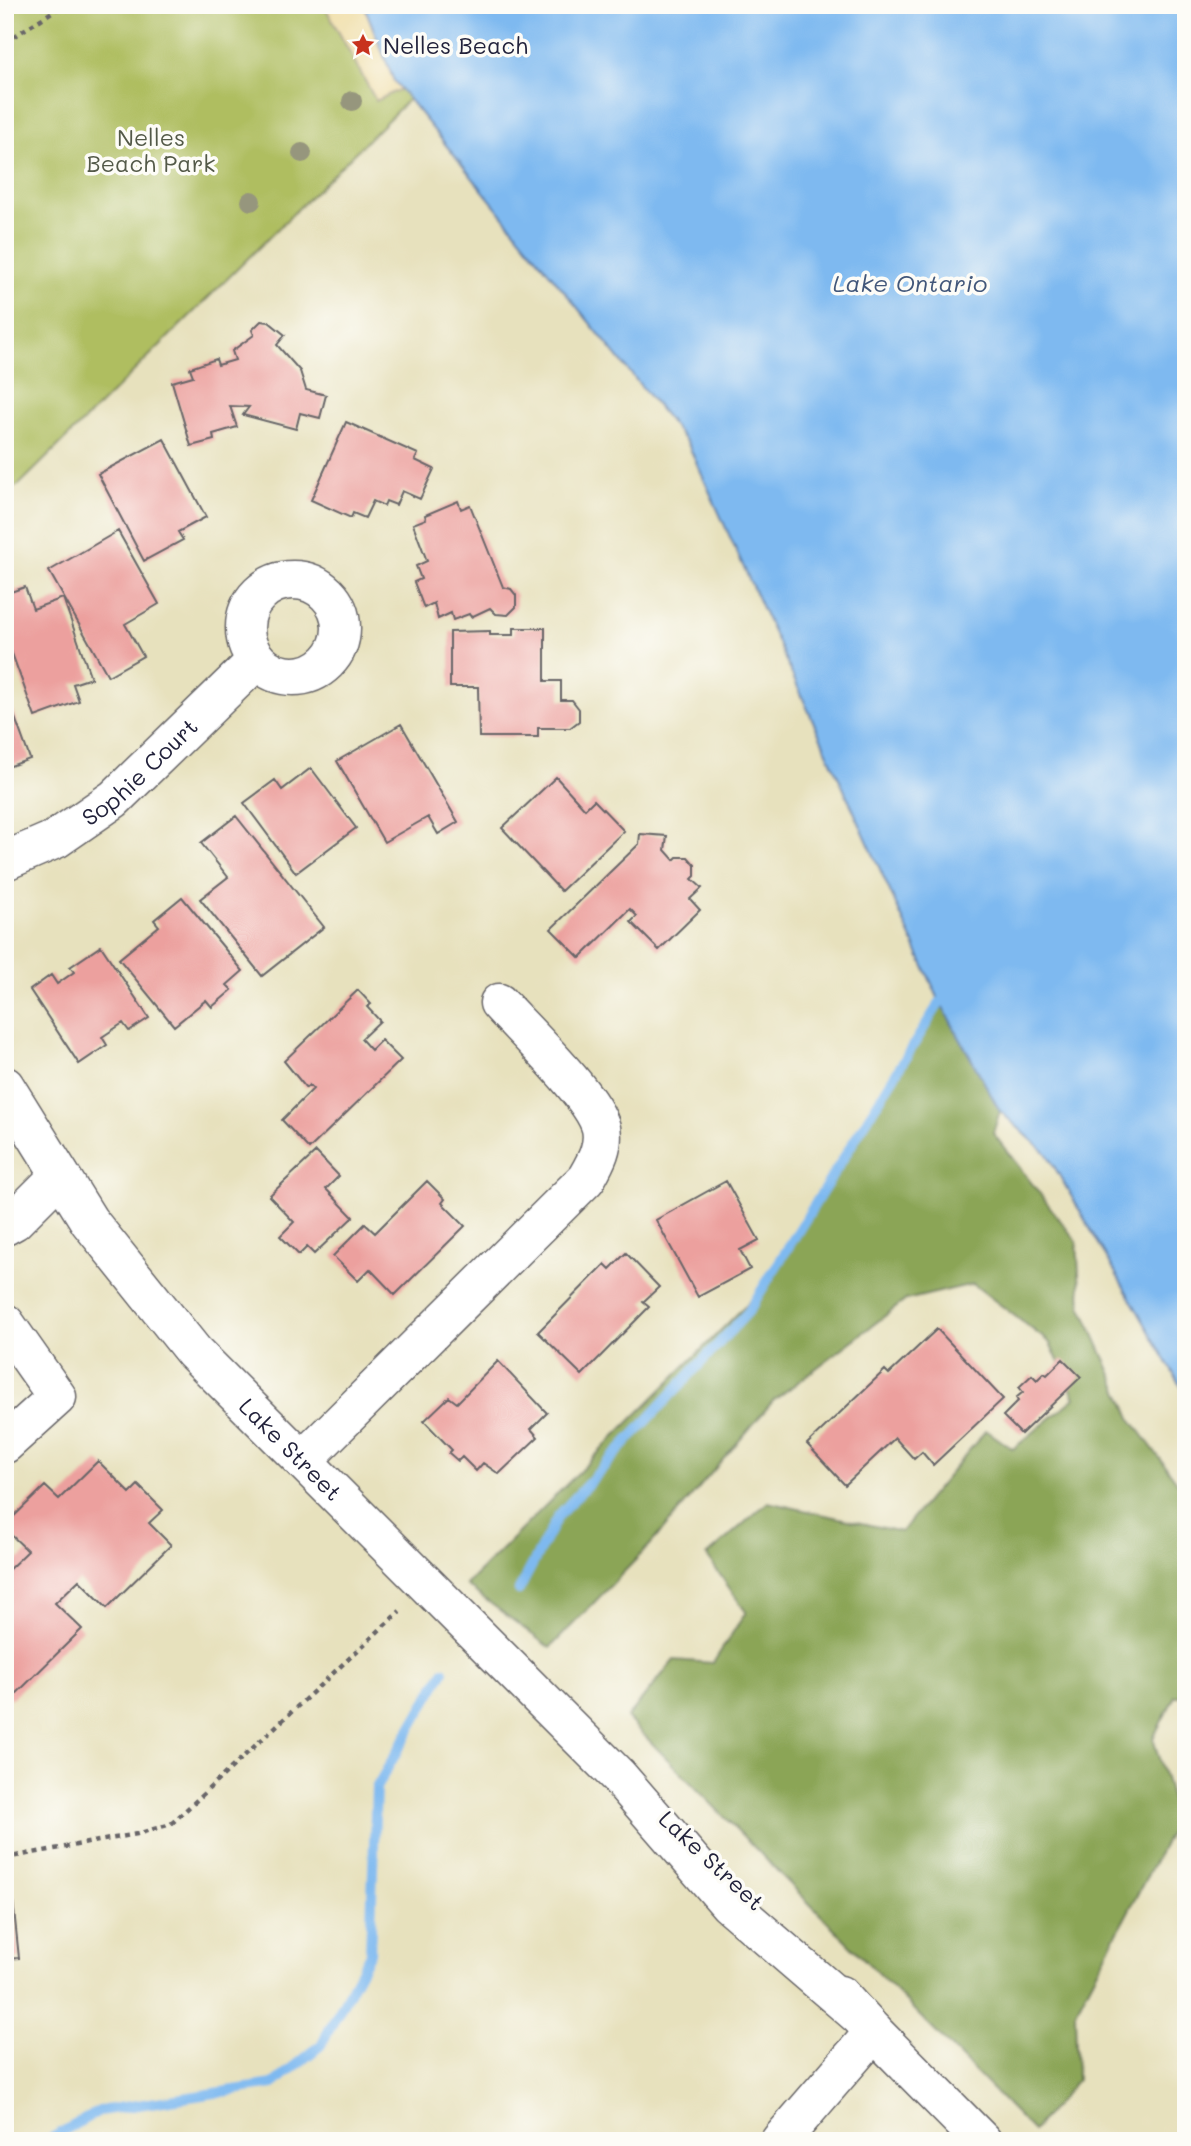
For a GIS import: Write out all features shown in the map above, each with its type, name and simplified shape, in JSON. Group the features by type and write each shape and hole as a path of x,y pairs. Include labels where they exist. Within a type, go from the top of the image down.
{"street":[{"name":"Sophie Court","path":"5,861 56,839 114,799 257,660"},
{"path":"303,1460 586,1179 600,1153 601,1130 592,1106 499,1003"},
{"name":"Lake Street","path":"5,1086 89,1221 194,1352 618,1776 729,1904 865,2023 982,2141"},
{"path":"5,1226 14,1221 60,1175"},
{"path":"5,1323 57,1396 5,1444"},
{"path":"780,2141 865,2023"}],"path":[{"path":"5,42 63,5"},
{"path":"5,1858 137,1834 171,1824 404,1608"}],"green space":[{"name":"Nelles Beach Park","path":"5,5 373,5 409,99 19,485 5,491"},
{"path":"940,1002 1000,1111 993,1133 1077,1242 1081,1305 1132,1420 1186,1494 1186,1696 1175,1696 1153,1738 1177,1819 1075,2013 1077,2080 1033,2131 627,1718 674,1660 713,1663 746,1612 707,1556 768,1502 901,1532 986,1430 1013,1449 1075,1398 1050,1343 973,1284 906,1300 773,1401 650,1545 550,1648 466,1585 763,1288"}],"sand":[{"name":"Nelles Beach","path":"324,5 364,5 394,81 401,89 376,101"}],"water":[{"name":"Lake Ontario","path":"364,5 1186,5 1186,1395 1047,1154 1000,1111 940,1002 688,444 394,81"}],"building":[{"path":"261,321 269,322 285,335 277,345 300,371 306,390 326,395 320,418 300,413 296,429 243,415 249,407 230,406 237,427 213,434 214,440 191,446 172,382 193,376 190,368 216,359 218,365 235,360 232,351 254,335 252,330"},
{"path":"346,422 418,454 415,460 434,469 420,499 402,491 396,505 386,501 384,506 373,501 365,518 353,513 351,518 311,500"},
{"path":"164,439 206,517 178,532 183,540 144,561 98,474"},
{"path":"458,501 461,509 470,505 503,587 511,589 516,595 516,607 508,615 496,614 490,608 471,617 469,614 453,620 451,613 438,619 434,603 424,608 414,582 421,579 416,566 427,561 413,524 426,519 425,515"},
{"path":"118,531 159,604 125,624 143,656 108,676 49,571"},
{"path":"25,587 33,609 63,598 91,678 73,684 79,701 35,717 5,634 5,594"},
{"path":"514,628 545,628 545,681 561,681 561,700 572,700 579,709 579,721 570,728 538,728 538,737 479,737 478,687 450,687 450,632 490,631 490,635 514,635"},
{"path":"5,690 30,759 5,768"},
{"path":"401,724 458,822 438,834 428,817 384,842 337,761"},
{"path":"311,768 356,828 296,873 244,803 275,780 282,790"},
{"path":"556,777 585,809 594,800 624,831 561,891 502,828"},
{"path":"236,816 324,927 262,976 200,899 228,877 201,843"},
{"path":"640,834 667,836 665,850 674,860 677,857 688,857 695,865 695,876 692,879 702,888 690,899 700,910 659,950 631,922 637,916 630,909 580,958 551,929 639,844"},
{"path":"182,897 243,971 227,985 232,990 212,1007 206,1000 174,1026 119,959 159,926 154,920"},
{"path":"101,946 149,1018 129,1031 123,1023 102,1037 107,1045 79,1064 30,990 51,975 57,984 74,972 70,967"},
{"path":"358,990 371,1004 367,1007 380,1021 361,1039 371,1050 381,1040 401,1060 309,1149 282,1120 313,1089 309,1085 306,1088 284,1061"},
{"path":"316,1152 339,1176 326,1189 353,1217 314,1254 307,1247 299,1255 280,1236 294,1222 269,1196"},
{"path":"427,1181 445,1199 442,1203 465,1226 395,1295 370,1269 358,1281 333,1256 365,1224 375,1233"},
{"path":"726,1181 759,1240 740,1250 750,1269 698,1297 656,1220"},
{"path":"626,1253 659,1287 643,1302 649,1307 582,1375 538,1332 605,1264 610,1269"},
{"path":"937,1329 1003,1399 933,1465 922,1452 914,1459 895,1438 845,1485 807,1444 885,1370 889,1374"},
{"path":"1063,1359 1081,1377 1021,1434 1003,1416 1023,1392 1019,1387 1032,1375 1037,1380 1044,1373 1047,1375"},
{"path":"498,1361 547,1413 531,1429 538,1437 499,1474 483,1463 476,1471 462,1457 458,1461 449,1453 452,1450 424,1421 449,1397 457,1403"},
{"path":"98,1461 130,1493 138,1485 163,1510 149,1523 171,1545 107,1608 79,1580 55,1603 82,1629 11,1699 5,1692 5,1573 28,1551 5,1529 5,1525 45,1486 59,1499"},
{"path":"13,1900 19,1958 5,1959 5,1901"}],"waterway":[{"path":"519,1590 558,1516 748,1312 940,1002"},
{"path":"46,2141 99,2111 273,2084 321,2045 370,1953 376,1788 444,1671"}],"place":[{"name":"Nelles Beach","path":"363,45"}]}
